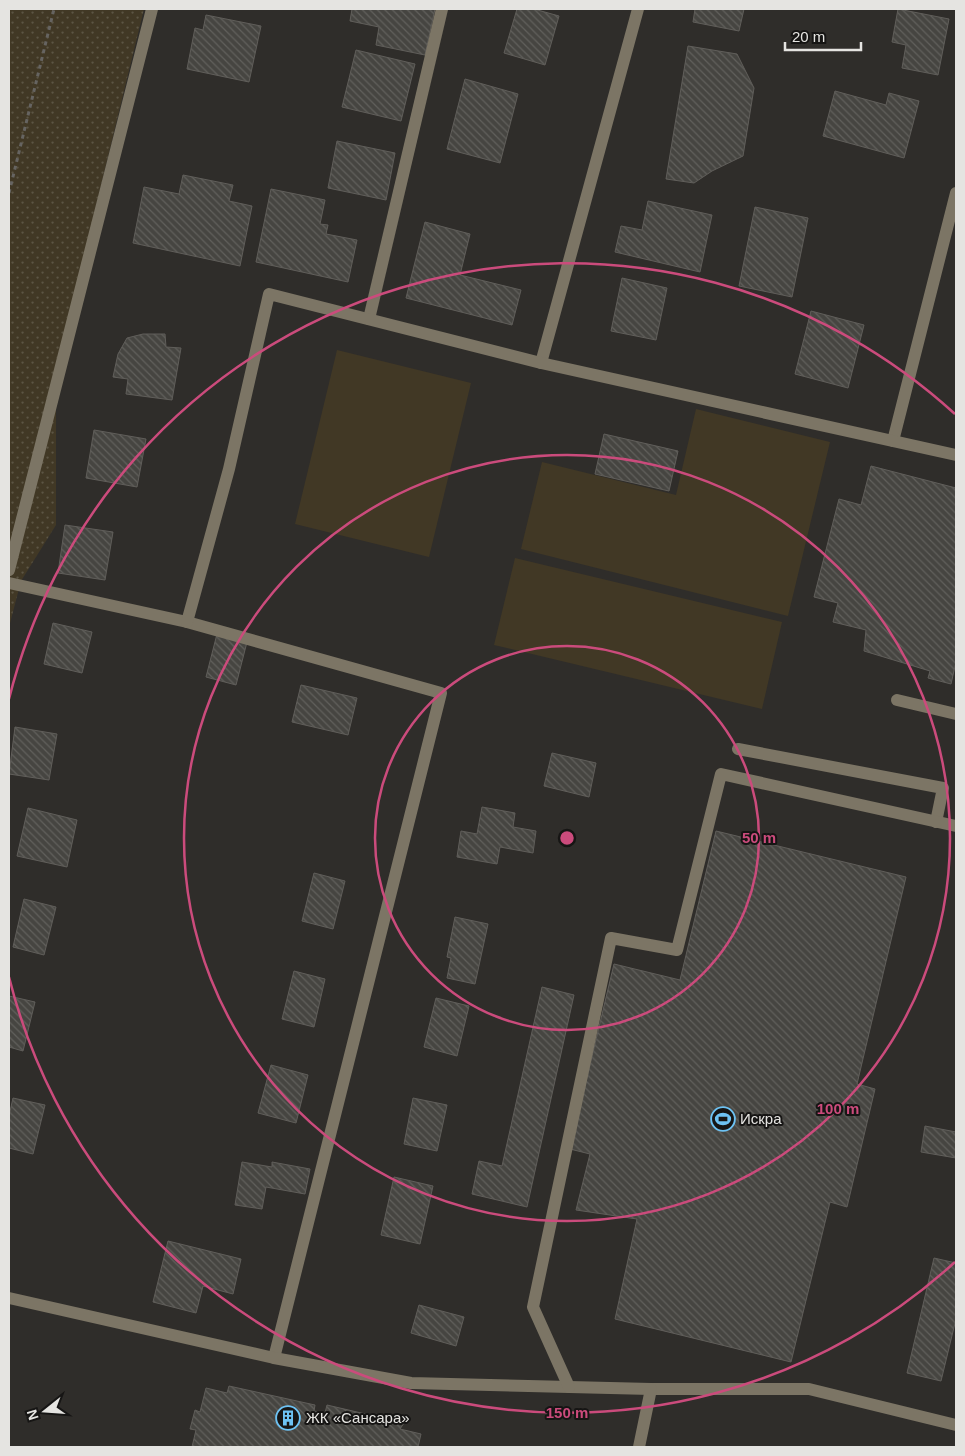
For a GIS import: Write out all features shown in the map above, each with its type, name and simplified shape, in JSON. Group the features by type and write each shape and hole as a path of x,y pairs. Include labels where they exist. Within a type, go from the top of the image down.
{"street":[{"path":"9,570 152,9"},
{"path":"369,319 442,9"},
{"path":"541,363 638,9"},
{"path":"893,441 956,193"},
{"path":"188,622 229,469 269,294 541,363 956,455"},
{"path":"9,583 188,622 441,693 274,1358"},
{"path":"897,700 956,714"},
{"path":"738,749 943,788 936,822"},
{"path":"568,1387 533,1307 611,938 677,950 721,774 956,826"},
{"path":"9,1298 274,1358 411,1383 651,1389 809,1389 956,1425"},
{"path":"639,1447 651,1389"}],"path":[{"path":"9,194 54,9"}],"shaded area":[{"path":"9,9 144,9 56,370 56,525 21,581 9,627"},
{"path":"337,350 471,383 429,557 295,524"},
{"path":"696,409 830,442 788,616 521,549 542,462 676,495"},
{"path":"515,558 782,622 762,709 494,645"}],"building":[{"path":"352,9 435,9 425,55 376,45 379,27 350,21"},
{"path":"517,9 534,9 559,16 545,65 504,53"},
{"path":"695,9 744,9 739,31 693,22"},
{"path":"898,9 949,19 938,75 902,68 906,45 892,42"},
{"path":"206,15 261,26 249,82 187,69 195,28 203,30"},
{"path":"688,46 737,54 754,88 743,156 712,171 694,183 666,179"},
{"path":"356,50 415,64 401,121 342,107"},
{"path":"465,79 518,94 500,163 447,149"},
{"path":"835,91 886,105 889,93 919,101 904,158 823,136"},
{"path":"337,141 395,153 386,200 328,188"},
{"path":"183,175 233,185 229,201 252,206 240,266 133,243 144,187 179,194"},
{"path":"271,189 325,200 320,224 328,225 326,234 357,240 348,282 256,262"},
{"path":"648,201 712,215 700,272 615,252 621,226 642,230"},
{"path":"755,207 808,218 792,297 739,286"},
{"path":"425,222 470,234 460,275 521,290 512,325 406,298"},
{"path":"622,278 667,288 656,340 611,331"},
{"path":"811,311 864,325 848,388 795,374"},
{"path":"143,334 165,334 166,347 181,348 172,400 126,394 128,379 113,377 118,354 127,338"},
{"path":"94,430 146,439 137,487 86,478"},
{"path":"604,434 678,451 669,491 595,474"},
{"path":"871,466 956,488 956,662 951,684 928,678 930,671 864,651 866,630 833,622 838,603 814,597 839,499 861,505"},
{"path":"65,525 113,532 105,580 58,573"},
{"path":"53,623 92,632 82,673 44,664"},
{"path":"217,634 247,642 236,685 206,677"},
{"path":"301,685 357,698 348,735 292,722"},
{"path":"15,727 57,734 49,780 9,774"},
{"path":"552,753 596,763 589,797 544,786"},
{"path":"482,807 515,813 513,827 536,831 533,853 500,847 497,864 457,857 461,831 477,834"},
{"path":"28,808 77,820 67,867 17,856"},
{"name":"Искра","path":"716,831 906,877 857,1084 875,1089 847,1207 830,1202 791,1362 615,1319 637,1219 576,1210 590,1154 570,1149 614,964 680,980"},
{"path":"314,873 345,881 333,929 302,921"},
{"path":"24,899 56,907 44,955 13,947"},
{"path":"455,917 488,924 475,984 447,978 451,958 447,957"},
{"path":"294,971 325,979 314,1027 282,1019"},
{"path":"542,987 574,995 527,1207 472,1194 479,1161 502,1166"},
{"path":"9,996 35,1002 23,1051 9,1047"},
{"path":"436,998 469,1006 457,1056 424,1047"},
{"path":"271,1065 308,1075 296,1123 258,1113"},
{"path":"13,1098 45,1105 33,1154 9,1148 9,1116"},
{"path":"413,1098 447,1105 437,1151 404,1144"},
{"path":"925,1126 956,1132 956,1158 921,1152"},
{"path":"242,1162 272,1167 272,1162 310,1169 305,1194 266,1187 262,1209 235,1205"},
{"path":"394,1177 433,1186 420,1244 381,1235"},
{"path":"168,1241 241,1259 233,1294 203,1286 196,1313 153,1302"},
{"path":"934,1258 956,1263 956,1319 941,1381 907,1373"},
{"path":"419,1305 464,1317 456,1346 411,1333"},
{"name":"ЖК «Сансара»","path":"229,1386 315,1405 314,1411 325,1413 327,1405 404,1423 400,1429 421,1434 418,1447 192,1447 196,1430 190,1429 195,1410 200,1412 206,1388 227,1393"}],"place":[{"name":"Искра","path":"723,1119"},
{"name":"ЖК «Сансара»","path":"288,1418"}]}
